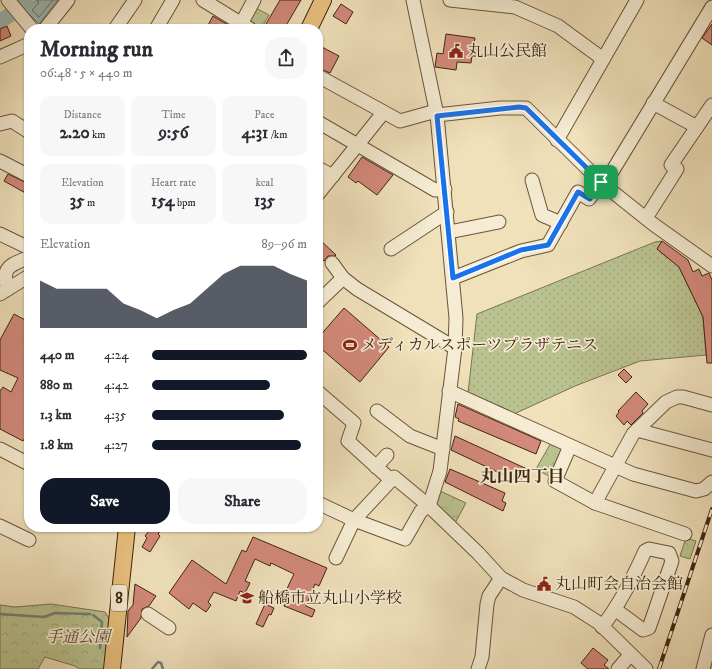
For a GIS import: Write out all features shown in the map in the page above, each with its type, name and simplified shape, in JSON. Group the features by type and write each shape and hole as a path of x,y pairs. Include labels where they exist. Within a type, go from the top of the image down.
{"main road":[{"path":"311,24 323,0"},
{"name":"8","path":"112,669 126,532"}],"street":[{"path":"49,24 68,0"},
{"path":"118,24 135,0"},
{"path":"159,24 173,0"},
{"path":"247,24 254,0"},
{"path":"323,505 354,520 405,539 421,511 428,506 440,471 455,348 456,318 449,232 436,113 413,0"},
{"path":"450,0 515,7 558,26 603,59"},
{"path":"557,140 637,0"},
{"path":"209,1 243,24"},
{"path":"13,7 28,24"},
{"path":"453,278 521,250 548,245 578,192 590,199 602,183 712,7"},
{"path":"0,56 24,46"},
{"path":"323,79 400,121 436,113 500,108 526,108 602,183 646,218 712,266"},
{"path":"653,103 697,127"},
{"path":"646,218 677,169 671,165 712,105"},
{"path":"323,188 383,113"},
{"path":"0,124 12,121 24,129"},
{"path":"323,125 359,144 435,190 444,189"},
{"path":"0,161 24,173"},
{"path":"323,171 333,176"},
{"path":"532,180 542,215 561,223"},
{"path":"391,249 447,212"},
{"path":"449,232 500,222"},
{"path":"0,234 24,246"},
{"path":"24,259 1,270 4,292 24,279"},
{"path":"332,263 343,278 357,289 455,348"},
{"path":"323,297 343,278"},
{"path":"449,391 549,441 570,446 633,474 696,490 704,489 712,482"},
{"path":"323,396 354,423 348,442 391,480"},
{"path":"595,503 633,434 672,399 684,398 712,405"},
{"path":"377,411 410,436 443,449"},
{"path":"637,430 712,450"},
{"path":"570,446 555,481 595,503 685,534"},
{"path":"0,449 24,461"},
{"path":"376,467 387,455"},
{"path":"336,558 354,520 394,477 428,506 478,553 501,578 523,590 574,607 599,623 646,669"},
{"path":"0,526 28,540"},
{"path":"602,627 616,610 645,551 649,549 669,553 672,561 649,628 643,630 616,610"},
{"path":"478,669 482,657 489,596 501,578"},
{"path":"148,614 169,628"},
{"path":"703,669 707,661 712,635"},
{"path":"618,669 630,655"}],"green space":[{"path":"254,7 269,15 264,24 251,24 247,22"},
{"path":"662,241 657,249 679,267 703,317 706,355 640,361 575,386 514,414 468,393 477,314 655,242"},
{"path":"552,441 567,447 554,479 536,469"},
{"path":"438,490 466,503 454,525 432,505"},
{"path":"686,538 696,541 690,559 680,556"},
{"name":"手通公園","path":"51,604 105,612 110,620 105,669 79,669 75,666 45,657 38,669 0,669 0,605 15,607"}],"water":[{"path":"36,0 58,0 39,24 25,10"}],"building":[{"path":"280,0 301,0 287,24 266,24"},
{"path":"341,4 353,12 346,24 333,16"},
{"path":"213,16 227,24 209,24"},
{"path":"712,24 712,45 702,38"},
{"path":"7,26 11,36 0,41 0,29"},
{"path":"446,34 475,38 473,48 477,49 476,56 472,56 471,63 457,62 456,70 435,67 437,53 443,54"},
{"path":"323,48 339,56 330,73 323,70"},
{"path":"362,157 393,175 377,195 358,181 356,183 348,177"},
{"path":"8,174 24,182 24,192 4,181"},
{"path":"662,241 688,260 693,272 699,269 702,276 709,273 712,280 712,363 707,363 703,317 679,267 657,249"},
{"path":"323,243 336,255 328,256 324,261"},
{"path":"344,308 389,347 360,382 323,350 323,332"},
{"path":"14,314 24,319 23,441 0,429 0,391 3,387 11,392 18,378 0,370 0,340"},
{"path":"624,369 632,377 626,383 618,375"},
{"path":"636,392 648,404 642,411 643,413 631,425 627,421 624,425 616,416 619,412 618,411"},
{"path":"458,404 541,441 536,454 458,421 459,419 455,417"},
{"path":"455,436 527,469 521,481 512,479 451,450"},
{"path":"450,469 505,493 502,501 506,503 503,511 445,482"},
{"path":"148,532 159,532 158,534 160,536 150,552 142,547 147,538 145,536"},
{"path":"253,537 327,568 319,586 315,584 306,606 315,610 312,617 284,606 287,599 283,597 294,574 271,563 270,566 255,559 245,581 250,583 245,593 240,591 236,601 214,592 208,602 211,605 206,612 193,603 189,609 169,593 192,560 226,584 242,550 246,552"},
{"path":"135,584 156,596 149,606 142,609 141,618 127,637 128,611 133,605"},
{"path":"265,604 274,608 271,615 269,614 263,627 256,624"},
{"path":"593,648 608,660 604,665 609,669 588,669 581,663"}],"waterway":[{"path":"18,8 26,0"},
{"path":"0,21 13,13"},
{"path":"0,614 44,617 55,613 90,614"},
{"path":"93,615 102,622 100,648"},
{"path":"152,669 158,662 161,663 163,669"}],"railway":[{"path":"659,669 712,509"}],"place":[{"name":"丸山公民館","path":"456,51"},
{"name":"メディカルスポーツプラザテニス","path":"350,345"},
{"name":"丸山町会自治会館","path":"544,584"},
{"name":"船橋市立丸山小学校","path":"247,598"}],"district":[{"name":"丸山四丁目","path":"522,477"}],"route":[{"path":"500,108 526,108 601,182 590,199 578,192 548,245 521,250 453,278 437,116 500,108"}]}
